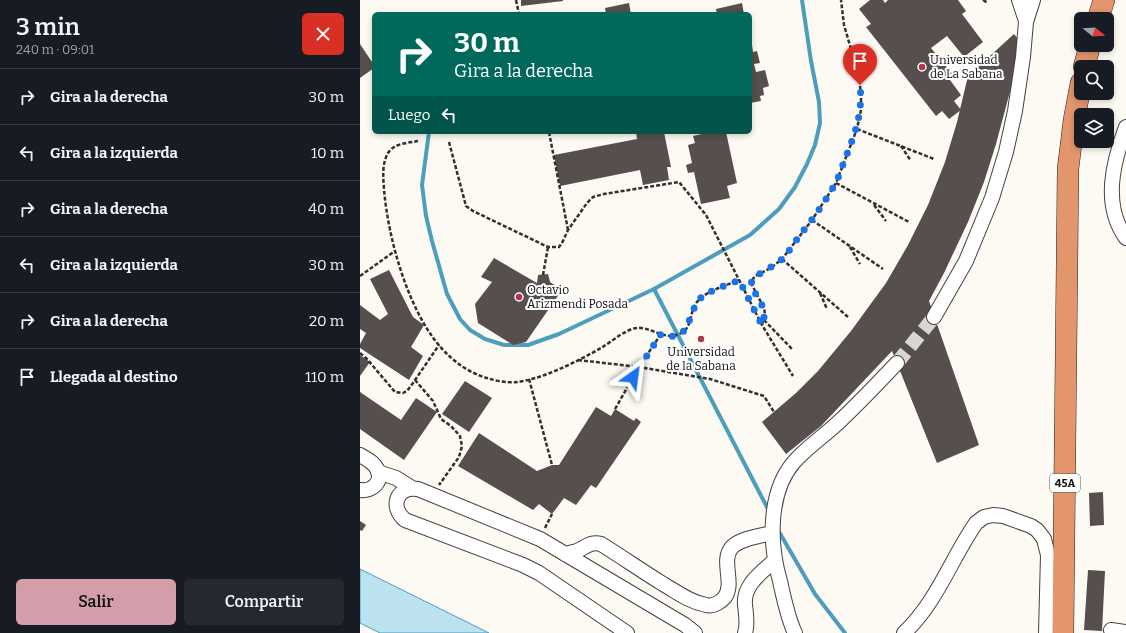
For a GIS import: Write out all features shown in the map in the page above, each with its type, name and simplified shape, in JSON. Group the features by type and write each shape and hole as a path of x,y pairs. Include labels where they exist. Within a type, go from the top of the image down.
{"highway":[{"path":"1100,12 1104,0"},
{"name":"45A","path":"1063,633 1068,169 1078,100"}],"lane":[{"path":"1019,0 1026,22"},
{"path":"934,317 966,261 992,198 1006,152 1015,111 1023,57 1026,22 1033,0"},
{"path":"1126,127 1112,173 1112,205 1119,229 1126,238"},
{"path":"795,633 774,561 772,530 776,498 780,485 786,473 795,461 842,420 897,363"},
{"path":"360,455 374,465 378,472 378,480 375,486 368,490 360,490"},
{"path":"378,472 396,478 412,488 432,494 540,540 685,625 695,633"},
{"path":"412,488 404,491 396,501 398,513 405,520 523,565 539,573 627,633"},
{"path":"904,633 920,617 930,603 976,523 984,517 993,515 1002,516 1031,526 1037,530 1044,539 1048,555 1046,633"},
{"path":"565,554 577,551 590,544 601,544 685,597 708,606 717,604 725,598 728,591 729,581 727,563 728,554 732,548 738,542 772,530"},
{"path":"745,633 747,619 745,602 749,587 754,579 774,561"},
{"path":"1111,630 1126,632"}],"path":[{"path":"516,0 519,12"},
{"path":"762,325 764,320 764,308 752,285 752,279 771,268 782,259 812,220 836,183 857,129 861,110 859,76 844,25 841,0"},
{"path":"983,0 988,3"},
{"path":"857,129 934,159"},
{"path":"549,134 568,230"},
{"path":"418,141 402,144 392,148 386,157 384,165 385,207 395,251 413,302 439,345 453,360 476,374 487,378 510,382 516,382 544,375 578,360 635,328 647,328 666,336 675,336 682,333 689,324 696,303 703,296 739,280"},
{"path":"449,142 466,206 473,211 548,246 559,247 568,230 593,197 679,182 706,215 762,325 793,376"},
{"path":"901,146 911,161"},
{"path":"836,183 909,222"},
{"path":"872,203 886,221"},
{"path":"812,220 883,269"},
{"path":"849,245 860,264"},
{"path":"543,274 548,246"},
{"path":"360,276 395,251"},
{"path":"782,259 848,317"},
{"path":"818,291 827,309"},
{"path":"764,320 792,349"},
{"path":"615,409 639,366 661,334"},
{"path":"360,353 367,359 395,392 403,393 407,391 439,345"},
{"path":"578,360 639,366 710,379 764,396 774,412"},
{"path":"529,379 552,465"},
{"path":"415,380 433,401 441,420 451,426 460,436 462,441 459,456 432,494"}],"water":[{"path":"360,569 489,633 380,633 360,623"}],"building":[{"path":"521,0 563,0 563,1 521,6"},
{"name":"Universidad de La Sabana","path":"870,0 883,0 885,3 888,0 958,0 966,11 962,14 983,42 964,57 947,36 931,48 954,76 950,80 961,95 954,101 961,110 949,119 942,111 936,116 866,27 871,24 859,9"},
{"path":"629,3 631,12 606,12 605,8"},
{"path":"742,3 744,12 717,12 716,9"},
{"path":"1014,34 1018,39 1012,84 984,182 968,222 929,301 979,445 937,463 892,351 821,426 786,454 762,422 796,393 818,371 851,331 886,283 908,245 928,205 945,162 957,122 968,76"},
{"path":"360,44 372,62 372,69 360,78"},
{"path":"752,45 753,52 757,51 760,63 754,64 756,72 765,70 769,86 763,88 764,95 760,96 761,101 752,103"},
{"path":"636,134 664,134 671,167 667,167 669,180 643,185 640,170 560,186 554,155 637,139"},
{"path":"702,134 726,134 737,183 727,186 730,198 701,204 694,172 688,173 686,165 692,163 688,145 695,143 693,136"},
{"name":"Octavio Arizmendi Posada","path":"494,258 537,283 538,275 548,274 550,282 562,290 526,342 513,345 478,323 475,304 492,282 481,277"},
{"path":"389,270 413,317 424,325 411,347 423,356 409,380 360,348 360,344 366,333 360,329 360,305 380,320 388,314 370,279"},
{"path":"360,355 370,362 360,376"},
{"path":"465,381 492,398 469,432 442,414"},
{"path":"360,392 401,420 416,398 437,412 404,460 360,429"},
{"path":"596,407 611,416 615,409 634,421 636,418 641,422 596,488 591,485 576,505 564,498 552,514 539,504 533,510 458,466 479,433 537,471 552,465 559,465"},
{"path":"1103,492 1104,525 1090,526 1089,493"},
{"path":"360,521 366,525 362,531 360,530"},
{"path":"1088,570 1105,571 1102,631 1084,630"}],"waterway":[{"path":"429,134 422,185 426,216 447,294 460,319 470,330 485,339 504,345 528,345 559,334 654,289 750,235 779,209 795,187 807,164 815,145 820,123 819,102 802,0"},
{"path":"654,289 770,513"},
{"path":"778,530 815,594 845,633"}],"tunnel":[{"path":"897,363 934,317"}],"place":[{"name":"Universidad de La Sabana","path":"922,67"},
{"name":"Octavio Arizmendi Posada","path":"519,297"},
{"name":"Universidad de la Sabana","path":"701,339"}],"route":[{"path":"633,377 661,334 666,336 675,336 682,333 689,324 696,303 703,296 739,280 762,325 765,314 764,308 752,285 752,279 771,268 782,259 812,220 836,183 857,129 861,110 860,85"}]}
